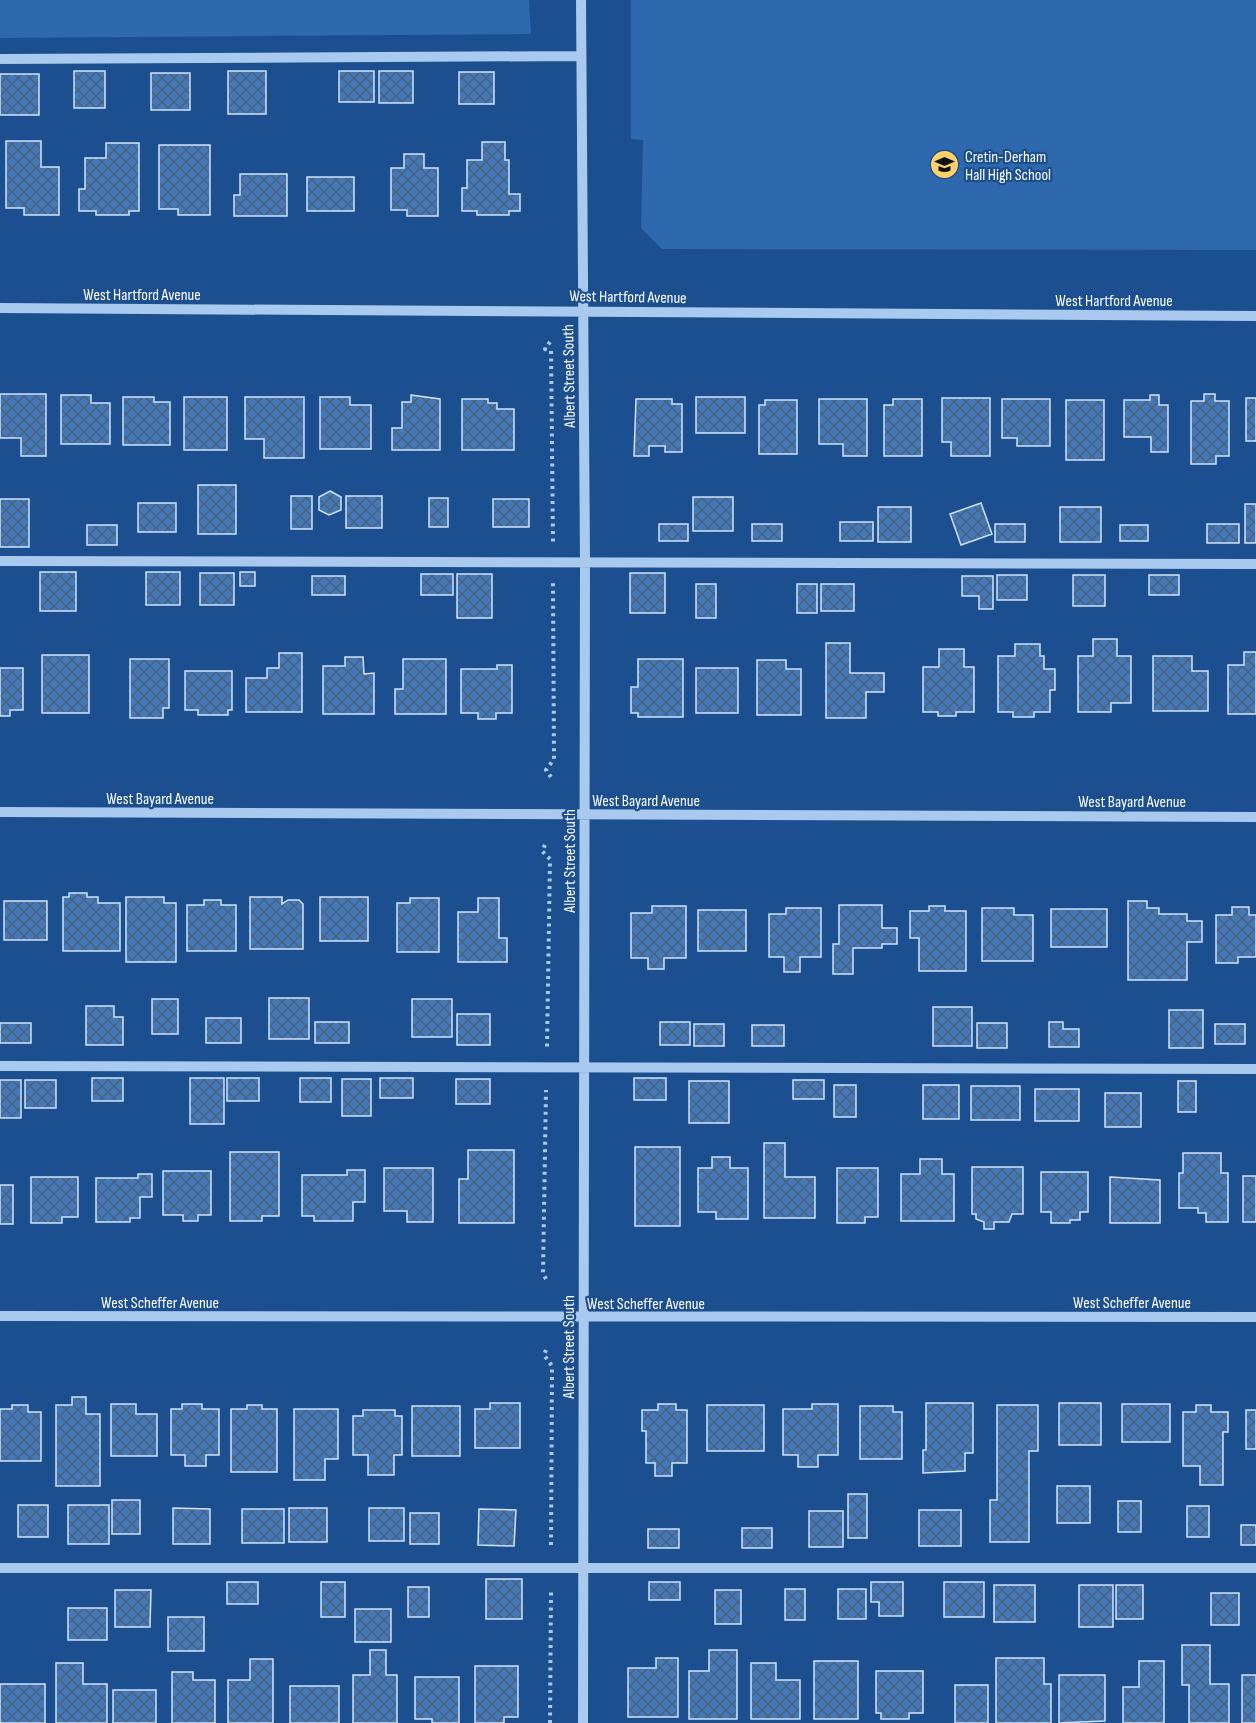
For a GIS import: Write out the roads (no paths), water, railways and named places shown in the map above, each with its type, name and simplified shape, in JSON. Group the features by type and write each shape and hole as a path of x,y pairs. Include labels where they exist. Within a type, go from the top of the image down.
{"street":[{"name":"Albert Street South","path":"581,0 585,561 583,1723"},
{"path":"0,59 581,56"},
{"name":"West Hartford Avenue","path":"0,308 1256,316"},
{"path":"0,561 1256,564"},
{"name":"West Bayard Avenue","path":"0,812 1256,817"},
{"path":"0,1066 584,1066 1256,1070"},
{"name":"West Scheffer Avenue","path":"0,1316 1256,1317"},
{"path":"0,1568 583,1570 1256,1568"}],"place":[{"name":"Cretin-Derham Hall High School","path":"944,165"}]}
